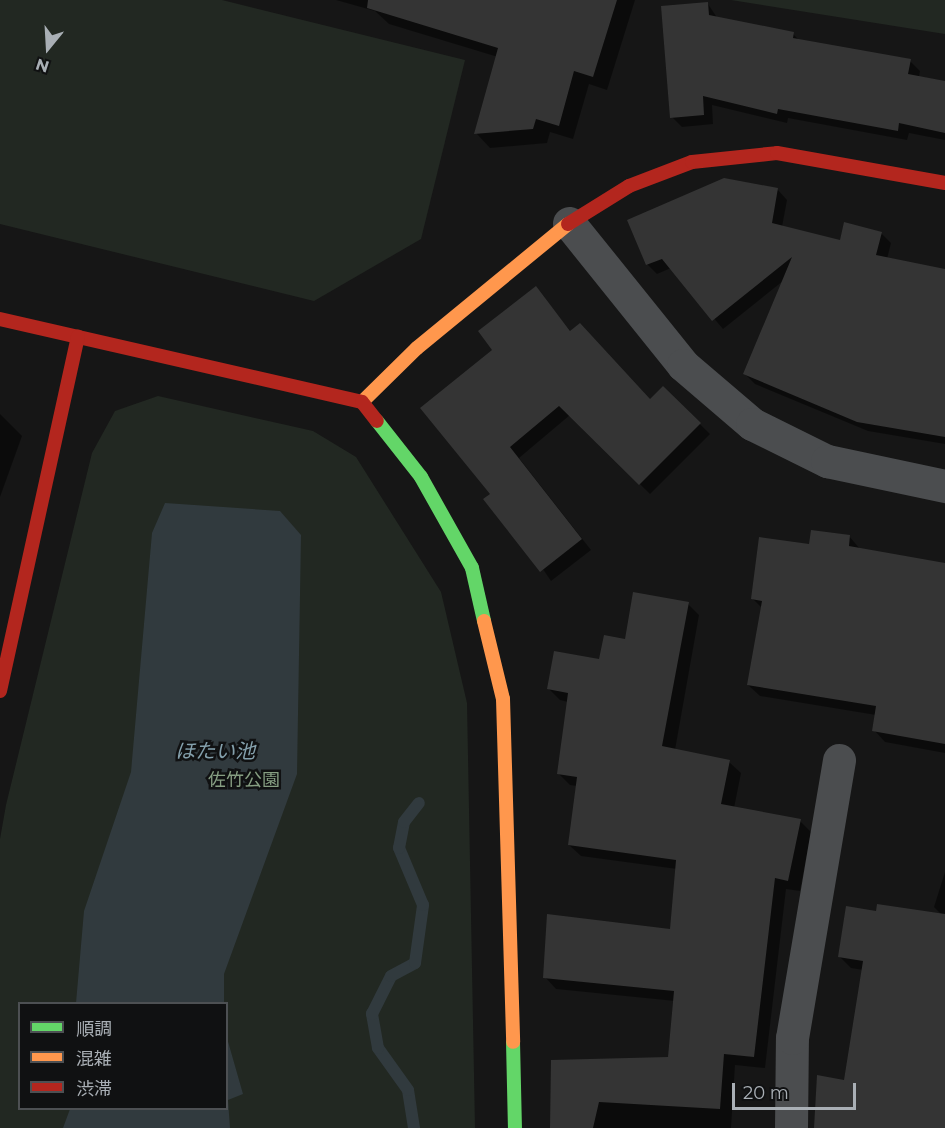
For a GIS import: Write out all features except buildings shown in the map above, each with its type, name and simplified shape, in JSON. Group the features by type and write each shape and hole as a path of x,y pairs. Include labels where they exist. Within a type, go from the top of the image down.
{"street":[{"path":"362,402 417,348 569,223 629,186 692,162 777,153 945,183"},
{"path":"569,223 683,365 752,424 826,461 945,486"},
{"path":"0,319 362,402 421,477 472,568 503,699 514,1128"},
{"path":"0,691 78,336"},
{"path":"791,1128 792,1038 838,760"}],"green space":[{"path":"0,0 222,0 465,60 421,239 314,301 0,224"},
{"path":"731,0 945,0 945,34"},
{"name":"佐竹公園","path":"158,396 313,431 356,457 441,592 467,703 475,1128 0,1128 0,839 6,805 92,453 115,411"}],"water":[{"name":"ほたい池","path":"165,503 280,511 301,535 297,774 224,974 224,1002 76,1002 84,911 131,772 152,533"},
{"path":"228,1042 243,1094 228,1100"},
{"path":"228,1100 230,1128 63,1128 70,1110 228,1110"}],"waterway":[{"path":"414,1128 408,1090 378,1048 372,1014 391,976 415,963 423,905 399,848 404,822 419,803"}],"traffic: fast":[{"path":"377,421 421,477 472,568 484,621"},
{"path":"513,1042 515,1128"}],"traffic: slow":[{"path":"362,402 417,348 568,224"},
{"path":"484,621 503,699 513,1042"}],"traffic: jam":[{"path":"568,224 629,186 692,162 777,153 945,183"},
{"path":"0,319 362,402 377,421"},
{"path":"0,691 78,336"}]}
